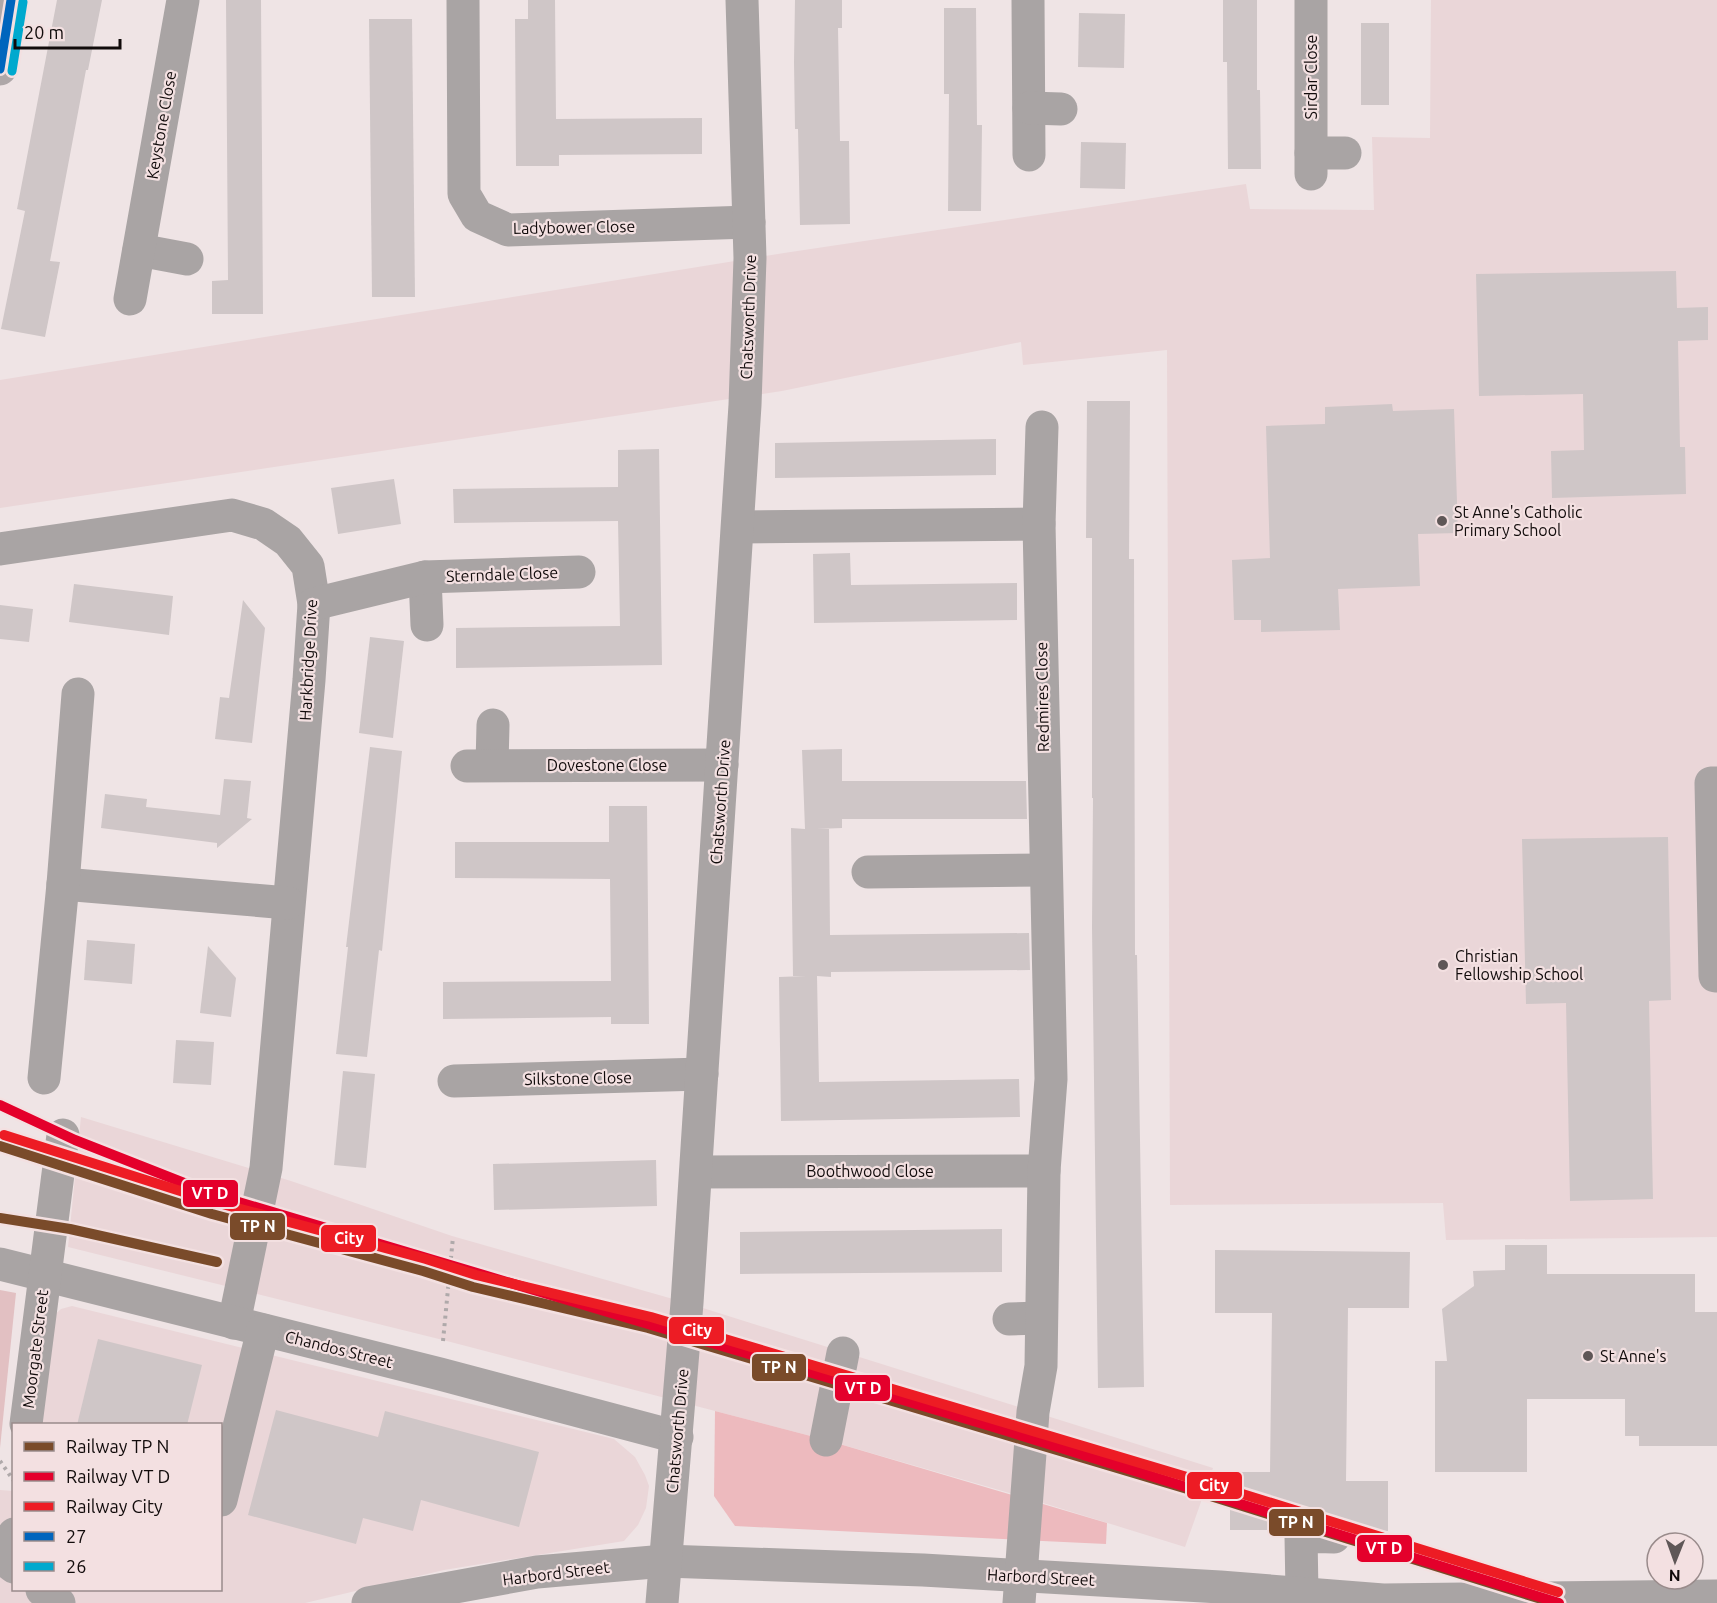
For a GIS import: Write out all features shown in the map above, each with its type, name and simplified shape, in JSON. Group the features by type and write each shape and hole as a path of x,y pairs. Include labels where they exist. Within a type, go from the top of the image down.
{"main road":[{"path":"0,69 11,0"}],"street":[{"name":"Keystone Close","path":"130,298 183,0"},
{"name":"Ladybower Close","path":"463,0 464,194 477,216 508,230 749,222"},
{"name":"Chatsworth Drive","path":"662,1603 687,1303 745,405 750,258 742,0"},
{"path":"1028,0 1029,155"},
{"name":"Sirdar Close","path":"1311,0 1311,164 1345,153"},
{"path":"1029,108 1061,109"},
{"path":"139,250 187,259"},
{"name":"Redmires Close","path":"1042,427 1039,524 1051,1079 1044,1171"},
{"name":"Harkbridge Drive","path":"0,549 232,516 263,524 288,541 308,566 314,604 309,680 265,1173 241,1290 248,1327 222,1494"},
{"path":"738,527 1039,524"},
{"name":"Sterndale Close","path":"314,604 425,577 579,572"},
{"name":"Sterndale Close","path":"425,577 427,625"},
{"path":"44,1077 63,884 78,694"},
{"name":"Dovestone Close","path":"493,725 480,766 722,765"},
{"path":"1716,976 1711,783 1717,783"},
{"path":"868,872 1045,870"},
{"path":"63,884 288,903"},
{"name":"Silkstone Close","path":"454,1081 702,1074"},
{"name":"Moorgate Street","path":"26,1423 63,1135"},
{"path":"1020,1590 1033,1412 1041,1366 1044,1171"},
{"name":"Boothwood Close","path":"696,1172 1044,1171"},
{"name":"Chandos Street","path":"0,1264 440,1374 677,1437"},
{"path":"1009,1319 1041,1318"},
{"path":"826,1440 843,1353"},
{"path":"1302,1593 1289,1536 1334,1537"},
{"path":"12,1549 10,1564 12,1566"},
{"name":"Harbord Street","path":"368,1603 537,1572 665,1561 923,1570 1020,1590 1220,1595 1302,1593 1383,1600 1717,1596"},
{"path":"43,1591 59,1603"}],"path":[{"path":"443,1340 453,1237"},
{"path":"0,1461 12,1478"}],"shaded area":[{"path":"1431,0 1717,0 1717,1237 1446,1240 1443,1203 1170,1205 1167,350 1023,365 1021,342 782,391 0,508 0,380 784,253 1246,184 1250,209 1374,210 1372,137 1430,138"},
{"path":"81,1117 291,1181 452,1236 687,1303 1213,1468 1185,1547 1027,1498 826,1440 443,1340 68,1247"},
{"path":"0,1290 16,1293 0,1448"},
{"path":"72,1306 614,1439 635,1457 645,1475 649,1486 646,1508 638,1525 624,1541 444,1570 305,1603 0,1603 0,1490 12,1491 12,1591 222,1591 222,1423 35,1423 51,1318 61,1309"},
{"path":"715,1411 826,1440 1107,1523 1106,1544 735,1526 714,1496"}],"building":[{"path":"57,0 102,0 88,70 86,70 50,261 60,262 45,337 1,329 25,211 17,209"},
{"path":"226,0 261,0 263,314 212,314 212,281 228,280"},
{"path":"528,0 555,0 556,119 702,118 702,154 559,155 559,166 516,166 515,19 528,19"},
{"path":"795,0 842,0 842,28 838,28 840,141 849,141 850,224 800,225 798,129 795,129"},
{"path":"1223,0 1257,0 1257,90 1260,90 1261,169 1228,169 1227,62 1223,62"},
{"path":"944,8 976,8 977,125 982,125 981,211 948,211 949,94 944,94"},
{"path":"1079,13 1125,14 1124,68 1078,67"},
{"path":"369,19 412,19 415,297 372,297"},
{"path":"1361,23 1389,23 1389,105 1361,105"},
{"path":"1081,142 1126,143 1125,189 1080,188"},
{"path":"1676,271 1677,308 1708,307 1708,340 1678,341 1680,447 1685,447 1686,494 1552,498 1551,451 1584,450 1583,394 1479,396 1476,274"},
{"path":"1087,401 1130,401 1129,559 1134,559 1135,955 1137,955 1144,1387 1098,1388 1092,927 1092,538 1086,538"},
{"path":"1392,404 1393,411 1454,409 1458,533 1418,534 1420,586 1338,589 1340,630 1261,632 1261,620 1234,620 1232,560 1270,558 1266,426 1325,424 1325,407"},
{"path":"996,439 996,475 775,478 775,443"},
{"path":"659,449 662,665 456,668 456,628 620,626 618,521 454,523 453,489 618,487 618,450"},
{"path":"394,479 401,524 338,534 331,488"},
{"path":"850,553 851,585 1017,583 1017,620 814,623 813,554"},
{"path":"74,584 173,596 169,635 69,622"},
{"path":"243,600 265,628 252,743 215,739 220,697 229,698"},
{"path":"0,605 33,609 29,642 0,639"},
{"path":"370,637 404,641 393,738 359,733"},
{"path":"370,747 402,751 382,951 379,950 367,1057 336,1054 348,947 346,947"},
{"path":"842,749 842,781 1026,781 1027,819 842,819 842,828 817,829 829,829 830,935 1029,933 1030,970 831,972 831,977 817,976 819,1082 1019,1079 1020,1117 781,1121 779,977 806,976 793,976 791,828 805,829 802,750"},
{"path":"224,779 251,781 247,818 252,819 217,848 217,843 101,828 105,794 147,799 146,807 220,815"},
{"path":"609,806 647,806 649,1024 611,1024 611,1017 443,1019 443,982 611,981 610,879 455,878 455,842 609,842"},
{"name":"Christian Fellowship School","path":"1668,837 1671,1000 1649,1001 1653,1199 1570,1201 1566,1003 1526,1004 1522,839"},
{"path":"87,940 135,944 132,984 84,980"},
{"path":"208,946 236,978 231,1017 200,1013"},
{"path":"176,1040 214,1042 211,1085 173,1083"},
{"path":"343,1071 375,1074 366,1168 334,1165"},
{"path":"656,1160 657,1206 494,1210 493,1164"},
{"path":"1002,1229 1002,1272 740,1274 740,1232"},
{"name":"St Anne's","path":"1505,1245 1547,1245 1547,1274 1695,1274 1695,1312 1717,1312 1717,1446 1639,1446 1639,1436 1625,1436 1625,1399 1527,1399 1527,1472 1435,1472 1435,1361 1447,1361 1442,1309 1474,1286 1473,1271 1505,1270"},
{"path":"1215,1250 1410,1252 1409,1308 1348,1308 1346,1481 1388,1481 1388,1531 1351,1531 1344,1521 1335,1518 1302,1517 1291,1520 1284,1530 1230,1530 1230,1472 1270,1472 1272,1313 1215,1313"},
{"path":"98,1339 202,1365 188,1423 77,1423"},
{"path":"276,1410 378,1437 385,1411 539,1452 519,1527 421,1500 413,1531 363,1518 356,1544 248,1515"}],"transit line":[{"name":"27","path":"0,69 11,0"},
{"name":"26","path":"12,71 23,2"},
{"path":"0,1105 75,1140 212,1194 1000,1429 1559,1603"},
{"path":"0,1146 212,1214 423,1271 473,1287 648,1328 1204,1494 1554,1603"},
{"path":"0,1218 70,1229 217,1262"}],"rail line":[{"name":"City","path":"4,1135 215,1202 426,1259 476,1275 651,1317 1207,1483 1558,1592"}],"place":[{"name":"St Anne's Catholic Primary School","path":"1442,521"},
{"name":"Christian Fellowship School","path":"1443,965"},
{"name":"St Anne's","path":"1588,1356"}]}
